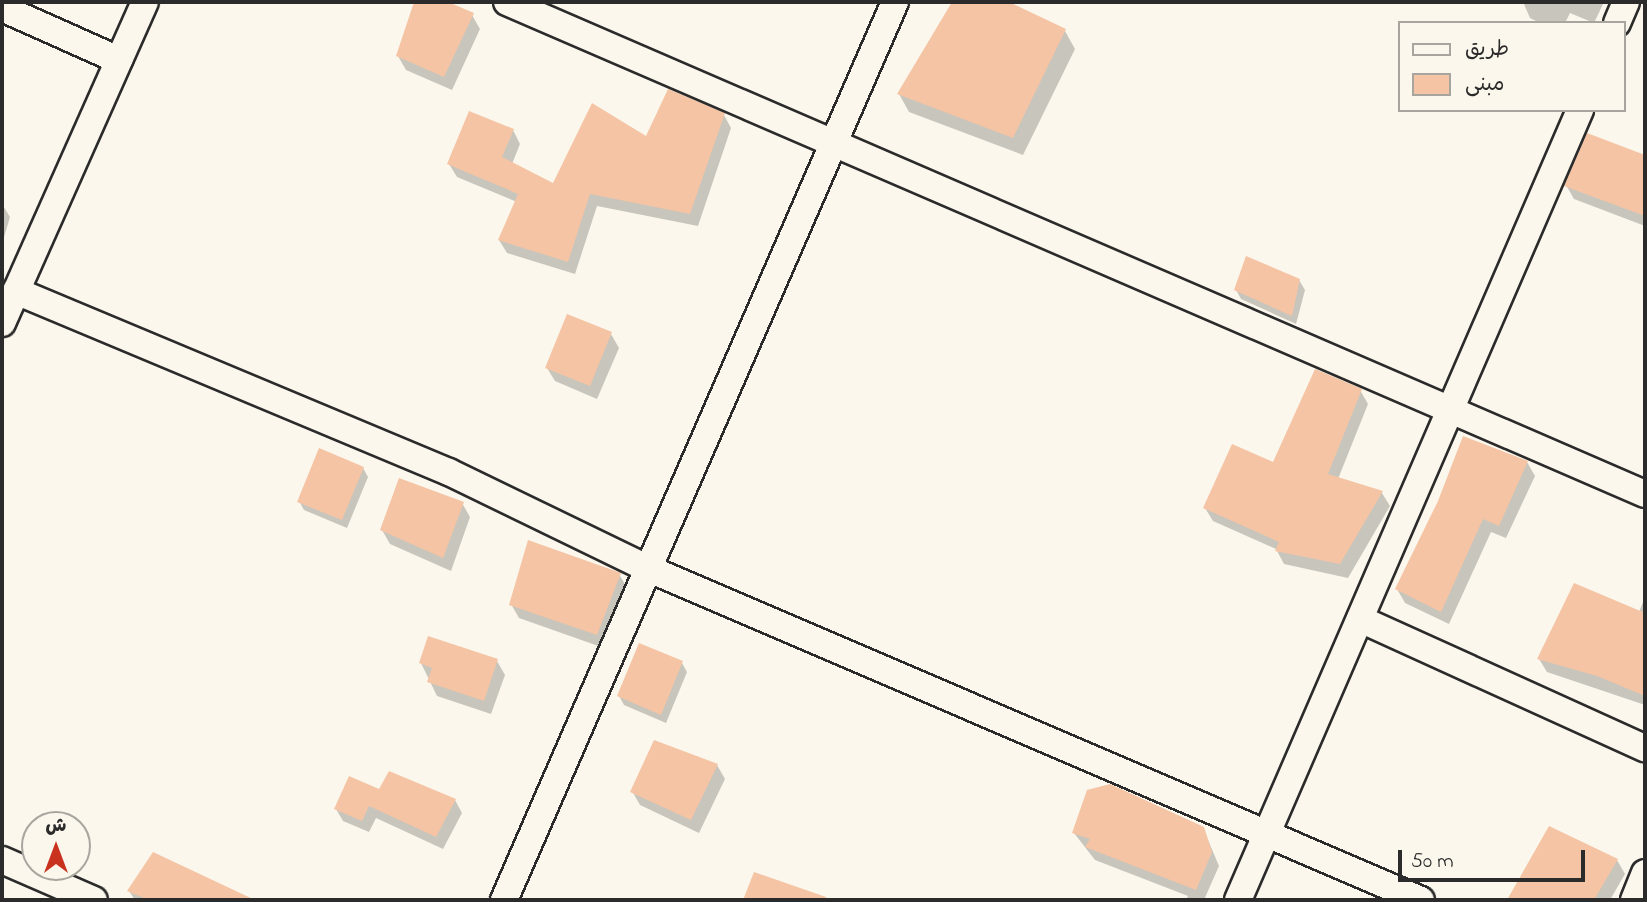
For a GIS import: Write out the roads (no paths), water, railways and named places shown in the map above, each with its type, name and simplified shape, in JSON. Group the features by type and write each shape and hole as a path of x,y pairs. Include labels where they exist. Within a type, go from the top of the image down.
{"street":[{"path":"2,323 145,2"},
{"path":"507,2 1645,494"},
{"path":"504,900 895,2"},
{"path":"1618,21 1626,2"},
{"path":"2,8 119,60"},
{"path":"1238,900 1452,411 1579,112"},
{"path":"16,291 449,472 647,568 1421,900"},
{"path":"1360,619 1645,748"},
{"path":"2,860 94,900"},
{"path":"1634,900 1645,873"}]}
